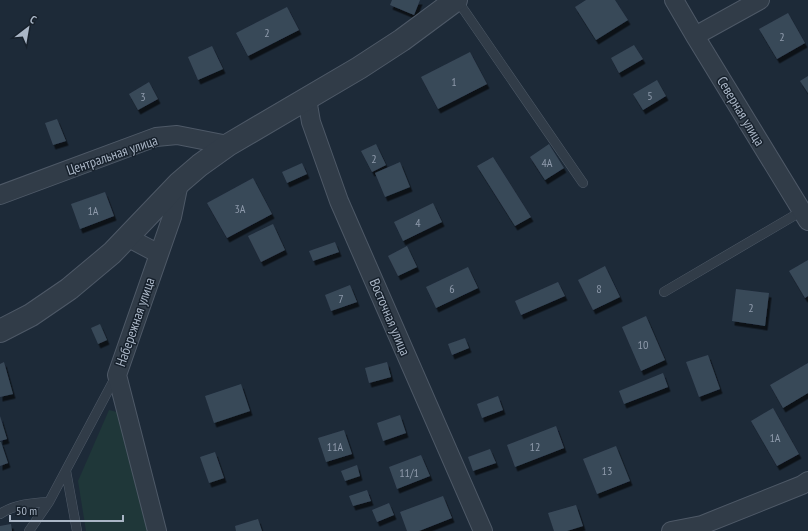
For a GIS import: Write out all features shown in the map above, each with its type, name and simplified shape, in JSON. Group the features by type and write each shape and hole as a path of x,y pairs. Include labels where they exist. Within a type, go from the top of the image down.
{"street":[{"path":"0,331 31,315 69,289 112,253 179,184 200,165 228,145 360,68 457,0"},
{"name":"Северная улица","path":"674,0 805,216"},
{"path":"695,36 760,0"},
{"name":"Восточная улица","path":"307,99 311,122 339,201 482,531"},
{"name":"Центральная улица","path":"0,196 156,138 177,135 228,145"},
{"name":"Набережная улица","path":"157,531 117,375 172,217 179,184"},
{"path":"127,237 159,254"},
{"path":"672,531 702,525 802,485 808,480"}],"lane":[{"path":"457,0 582,183"},
{"path":"664,292 805,216"},
{"path":"29,531 49,502 117,375"},
{"path":"66,471 77,531"},
{"path":"0,514 7,509 22,504 49,502"}],"green space":[{"path":"109,410 121,413 152,531 86,531 78,481"}],"building":[{"path":"392,0 420,0 414,15 390,5"},
{"path":"586,0 615,0 628,20 596,40 575,7"},
{"path":"287,7 299,30 248,56 236,33"},
{"path":"788,13 805,43 777,59 759,29"},
{"path":"634,45 643,59 619,73 611,58"},
{"path":"212,46 223,69 198,80 188,57"},
{"path":"470,52 487,84 438,109 421,77"},
{"path":"808,76 808,93 800,81"},
{"path":"657,80 666,96 643,110 633,94"},
{"path":"149,82 158,99 138,110 129,94"},
{"path":"57,119 66,141 53,145 45,123"},
{"path":"376,144 386,165 372,172 361,151"},
{"path":"549,144 564,168 545,180 530,157"},
{"path":"493,157 531,217 515,226 477,166"},
{"path":"400,162 410,187 385,197 375,173"},
{"path":"302,163 307,174 287,183 282,172"},
{"path":"253,178 272,214 227,238 207,203"},
{"path":"105,192 114,216 80,229 71,204"},
{"path":"433,203 442,222 403,241 394,222"},
{"path":"273,224 285,250 261,262 248,236"},
{"path":"335,242 339,252 313,261 309,251"},
{"path":"407,246 417,267 398,276 388,256"},
{"path":"808,260 808,296 805,298 789,271"},
{"path":"605,266 620,297 593,310 578,280"},
{"path":"468,267 478,288 436,308 426,287"},
{"path":"558,282 565,296 521,315 515,301"},
{"path":"350,285 357,302 331,311 325,295"},
{"path":"736,289 769,293 765,326 732,321"},
{"path":"646,316 665,360 641,371 622,327"},
{"path":"100,324 107,340 98,344 91,328"},
{"path":"465,338 469,348 452,355 448,344"},
{"path":"708,355 720,389 699,397 686,362"},
{"path":"4,362 13,394 0,397 0,364"},
{"path":"387,362 391,377 369,383 365,368"},
{"path":"808,363 808,393 783,408 770,385"},
{"path":"663,373 668,387 624,404 619,391"},
{"path":"241,384 250,411 214,423 205,396"},
{"path":"498,396 503,410 482,418 477,404"},
{"path":"773,408 799,454 777,466 751,421"},
{"path":"400,415 406,433 383,441 377,423"},
{"path":"0,416 7,439 0,441"},
{"path":"556,426 564,448 515,467 507,445"},
{"path":"344,430 352,454 326,462 318,438"},
{"path":"0,442 8,463 0,466"},
{"path":"616,446 630,481 597,494 583,459"},
{"path":"490,449 496,463 473,471 468,457"},
{"path":"215,452 224,478 209,483 200,457"},
{"path":"421,455 430,476 397,489 389,467"},
{"path":"357,465 360,476 345,481 341,471"},
{"path":"367,490 371,501 353,506 349,496"},
{"path":"443,496 452,518 419,531 407,531 400,512"},
{"path":"389,503 394,515 377,522 372,510"},
{"path":"576,505 583,526 567,531 554,531 548,513"},
{"path":"258,519 262,531 236,531 235,526"},
{"path":"11,524 12,531 0,531 0,526"}]}
